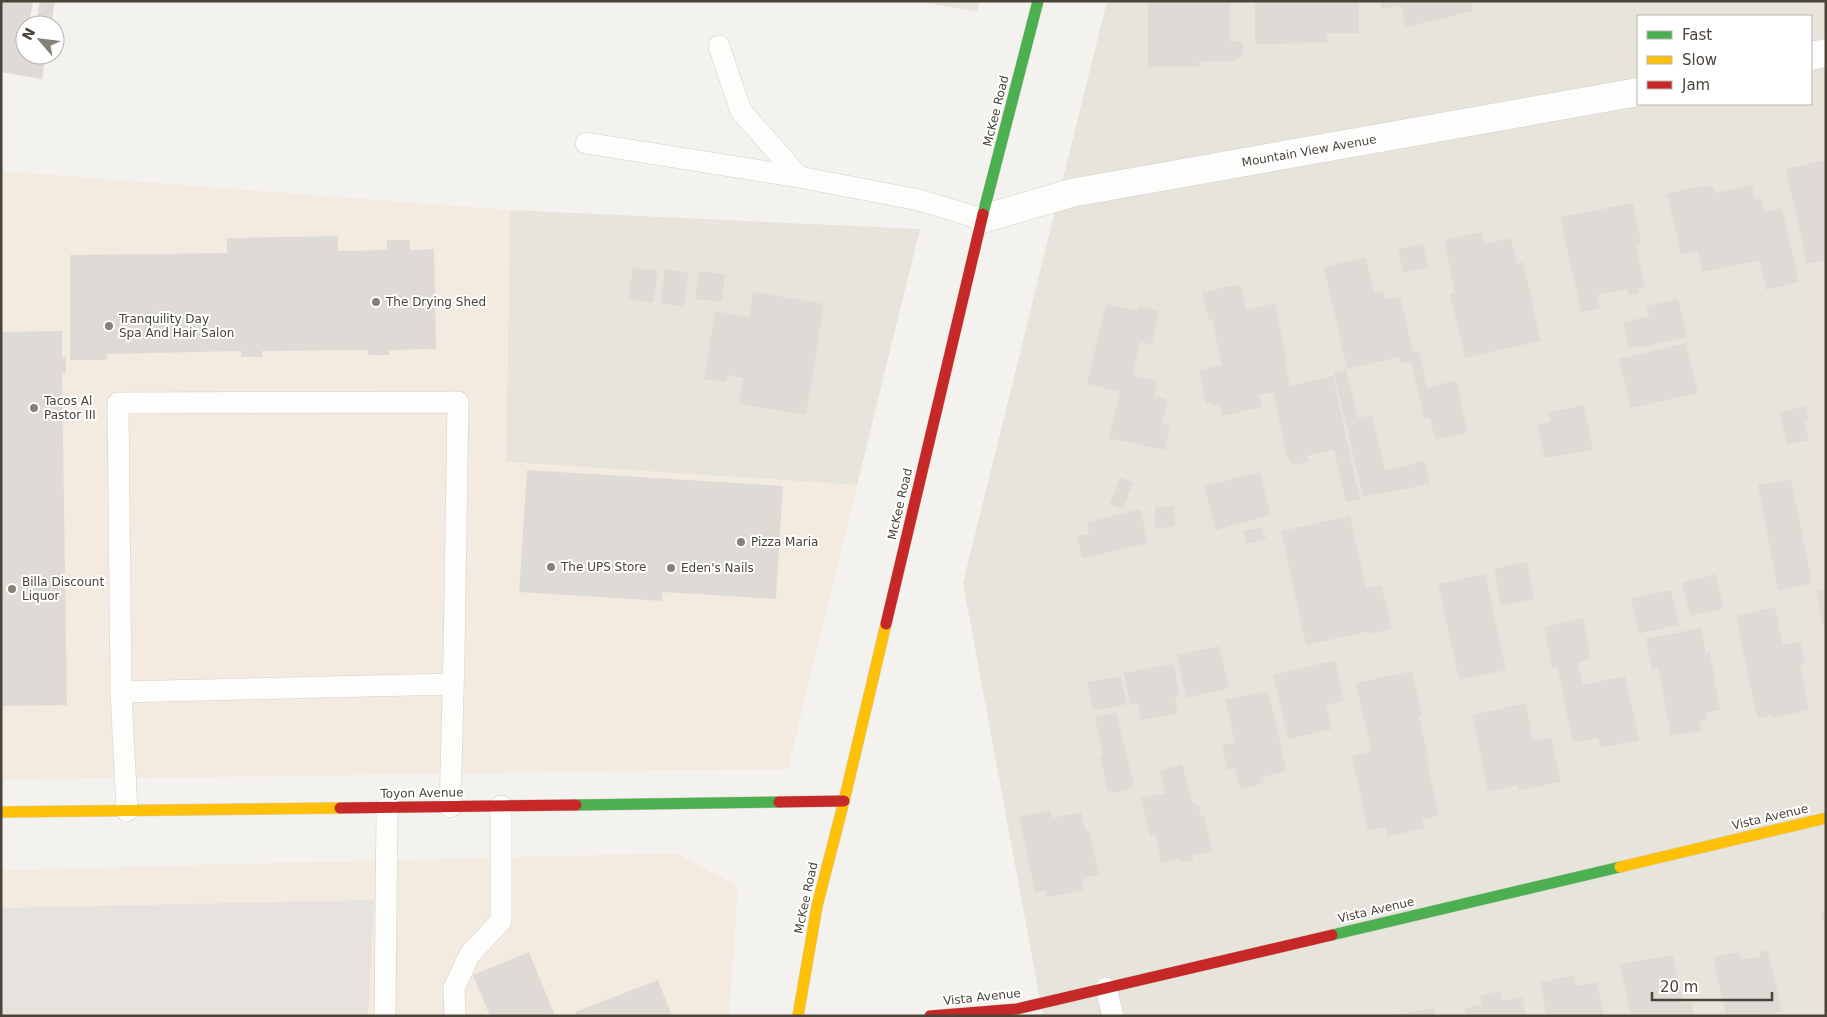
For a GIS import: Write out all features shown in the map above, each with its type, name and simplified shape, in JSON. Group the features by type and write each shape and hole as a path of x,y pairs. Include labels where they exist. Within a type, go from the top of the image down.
{"street":[{"name":"McKee Road","path":"798,1016 817,906 844,801 982,219 1038,1"},
{"path":"1812,56 1826,53"},
{"name":"Mountain View Avenue","path":"982,219 1070,193 1637,92"},
{"name":"Toyon Avenue","path":"1,812 844,801"},
{"name":"Vista Avenue","path":"930,1016 1017,1009 1826,818"}],"lane":[{"path":"719,46 741,111 799,176"},
{"path":"586,143 799,176 919,200 982,219"},
{"path":"127,811 121,692 118,403 458,402 450,806"},
{"path":"121,692 453,684"},
{"path":"455,1016 454,988 470,954 501,922 501,806"},
{"path":"385,1016 387,807"},
{"path":"1106,988 1113,1016"}],"shaded area":[{"path":"916,1 979,1 977,12"},
{"path":"1107,1 1826,1 1826,1016 1043,1016 963,583"},
{"path":"1,171 510,210 506,462 857,485 788,769 1,780"},
{"path":"510,210 920,229 857,485 506,462"},
{"path":"675,853 738,886 729,1016 1,1016 1,870"},
{"path":"374,900 368,1016 1,1016 1,908"}],"building":[{"path":"1,1 33,1 31,15 15,15 15,65 44,65 42,79 1,72"},
{"path":"40,1 55,1 53,15 38,15"},
{"path":"1148,1 1230,1 1230,41 1243,42 1243,52 1239,58 1233,61 1199,62 1199,67 1148,67"},
{"path":"1255,1 1359,1 1359,33 1327,33 1328,43 1255,44"},
{"path":"1380,1 1471,1 1473,11 1406,27 1401,5 1382,9"},
{"path":"1826,160 1826,260 1807,264 1786,169"},
{"path":"1706,185 1707,187 1713,186 1715,193 1752,185 1755,200 1760,198 1764,212 1782,208 1799,282 1766,290 1759,260 1703,272 1698,251 1681,255 1667,194"},
{"path":"1633,203 1641,243 1636,244 1645,287 1638,288 1639,293 1629,295 1627,289 1597,295 1600,308 1581,312 1560,217"},
{"path":"1482,232 1484,244 1511,238 1517,264 1523,262 1541,341 1465,358 1450,294 1455,293 1444,240"},
{"path":"338,236 338,251 387,250 387,240 410,240 410,250 434,249 436,349 389,350 389,355 369,355 368,350 262,351 262,357 241,357 241,351 107,354 107,360 70,360 70,255 227,253 227,238"},
{"path":"1423,244 1428,267 1403,273 1398,249"},
{"path":"1366,257 1374,293 1383,291 1385,299 1400,296 1413,353 1419,351 1427,388 1456,380 1468,432 1435,440 1430,418 1424,419 1411,361 1402,363 1400,357 1347,369 1324,267"},
{"path":"633,267 658,271 653,303 628,298"},
{"path":"665,269 689,273 684,307 660,303"},
{"path":"699,271 725,274 722,302 695,299"},
{"path":"1240,284 1246,310 1275,303 1287,360 1285,360 1290,386 1333,376 1360,499 1346,502 1334,450 1307,456 1309,462 1291,465 1290,460 1288,461 1273,392 1259,395 1262,407 1222,416 1220,405 1206,404 1199,370 1222,365 1212,320 1209,320 1202,292"},
{"path":"753,292 824,304 806,415 739,404 743,378 727,375 726,382 704,379 715,311 749,317"},
{"path":"1678,299 1687,337 1629,348 1623,323 1649,316 1646,306"},
{"path":"1106,304 1137,311 1138,306 1159,311 1152,345 1140,342 1133,375 1157,381 1154,396 1168,400 1162,424 1170,426 1165,450 1109,438 1120,392 1087,384"},
{"path":"62,331 62,357 66,357 66,373 62,373 67,705 1,706 1,332"},
{"path":"1686,343 1698,393 1631,408 1619,359"},
{"path":"1346,370 1358,418 1372,415 1385,471 1424,461 1430,484 1363,497 1334,373"},
{"path":"1584,405 1593,450 1545,458 1537,425 1551,422 1548,413"},
{"path":"1805,406 1808,420 1804,421 1809,440 1787,445 1780,412"},
{"path":"527,470 783,486 776,599 663,592 662,601 519,592"},
{"path":"1260,472 1271,515 1216,530 1204,486"},
{"path":"1120,478 1133,482 1123,509 1110,504"},
{"path":"1791,479 1812,583 1778,591 1758,485"},
{"path":"1174,506 1175,527 1155,528 1155,507"},
{"path":"1140,509 1148,543 1082,558 1077,536 1089,534 1087,522"},
{"path":"1350,516 1366,588 1381,585 1392,629 1370,634 1370,631 1306,645 1281,531"},
{"path":"1262,527 1266,539 1246,544 1243,531"},
{"path":"1527,562 1534,599 1501,606 1494,569"},
{"path":"1485,574 1506,670 1459,680 1438,584"},
{"path":"1716,574 1724,608 1690,616 1682,583"},
{"path":"1826,589 1826,635 1825,635 1816,591"},
{"path":"1671,590 1679,625 1639,633 1631,598"},
{"path":"1775,607 1783,645 1801,641 1805,663 1800,664 1809,710 1773,718 1772,715 1759,718 1756,713 1736,616"},
{"path":"1583,618 1591,659 1578,662 1583,685 1625,676 1639,740 1600,748 1598,738 1573,743 1557,666 1552,668 1544,627"},
{"path":"1701,628 1706,654 1710,653 1720,710 1706,713 1708,720 1699,721 1702,731 1671,736 1658,668 1652,670 1646,639"},
{"path":"1219,646 1229,688 1186,698 1177,655"},
{"path":"1335,660 1344,701 1326,705 1332,729 1288,739 1273,675"},
{"path":"1174,664 1179,695 1175,695 1178,713 1141,720 1138,703 1130,705 1124,673"},
{"path":"1412,671 1422,716 1419,717 1429,763 1427,764 1439,816 1422,819 1425,828 1388,837 1385,827 1368,831 1352,756 1371,751 1356,683"},
{"path":"1121,676 1127,704 1093,711 1087,682"},
{"path":"1268,691 1287,771 1263,777 1264,783 1240,789 1235,768 1227,770 1222,745 1235,743 1225,700"},
{"path":"1526,703 1533,741 1551,737 1561,782 1519,790 1518,785 1488,792 1472,715"},
{"path":"1116,712 1134,785 1129,786 1130,789 1113,793 1112,791 1108,792 1100,755 1103,755 1095,717"},
{"path":"1182,764 1192,802 1194,802 1195,806 1198,805 1201,816 1204,816 1213,851 1193,856 1193,860 1181,863 1180,859 1161,863 1155,834 1150,836 1141,798 1165,793 1160,770"},
{"path":"1050,810 1052,818 1081,812 1086,831 1089,830 1099,875 1081,880 1084,890 1047,897 1045,890 1035,892 1019,817"},
{"path":"1826,910 1826,928 1825,928 1821,911"},
{"path":"1768,950 1782,1011 1760,1016 1726,1016 1713,957 1739,952 1741,960 1760,956 1760,952"},
{"path":"529,952 555,1016 490,1016 473,975"},
{"path":"1673,955 1683,1004 1691,1002 1694,1016 1631,1016 1620,964"},
{"path":"1574,975 1576,986 1597,982 1604,1016 1547,1016 1540,983"},
{"path":"658,980 672,1016 576,1016 575,1012"},
{"path":"1501,991 1502,1001 1522,997 1526,1016 1467,1016 1465,1008 1482,1005 1480,995"},
{"path":"1434,1008 1435,1016 1396,1016 1396,1015"}],"traffic: fast":[{"path":"983,214 1038,1"},
{"path":"576,805 779,802"},
{"path":"1332,935 1620,867"}],"traffic: slow":[{"path":"798,1016 817,906 886,624"},
{"path":"1,812 340,808"},
{"path":"1620,867 1826,818"}],"traffic: jam":[{"path":"886,624 983,214"},
{"path":"779,802 844,801"},
{"path":"340,808 576,805"},
{"path":"930,1016 1017,1009 1332,935"}],"place":[{"name":"The Drying Shed","path":"376,302"},
{"name":"Tranquility Day Spa And Hair Salon","path":"109,326"},
{"name":"Tacos Al Pastor III","path":"34,408"},
{"name":"Pizza Maria","path":"741,542"},
{"name":"The UPS Store","path":"551,567"},
{"name":"Eden's Nails","path":"671,568"},
{"name":"Billa Discount Liquor","path":"12,589"}]}
